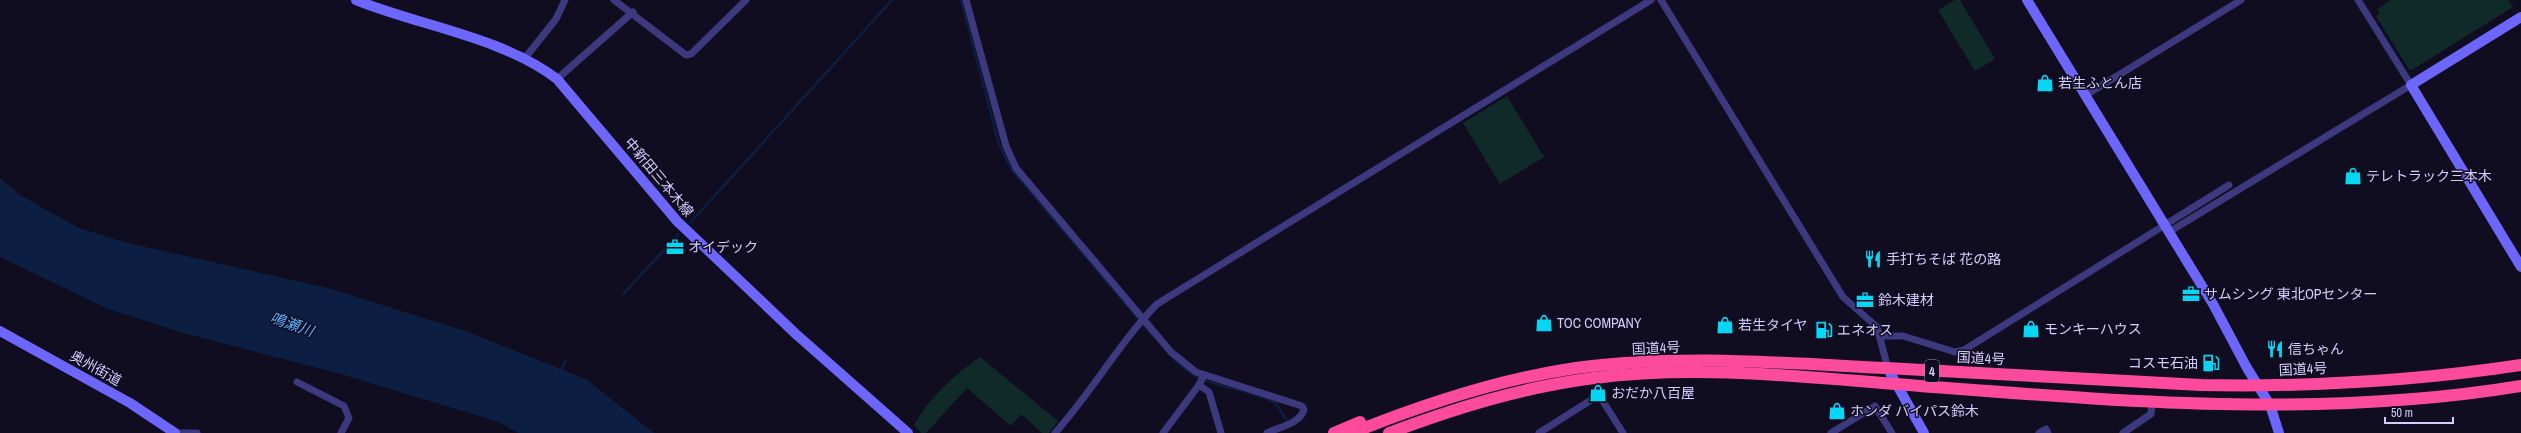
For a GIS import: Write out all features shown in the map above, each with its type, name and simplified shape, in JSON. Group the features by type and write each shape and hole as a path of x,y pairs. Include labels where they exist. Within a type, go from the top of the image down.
{"highway":[{"name":"国道4号","path":"1352,433 1450,398 1505,381 1591,367 1747,360 2258,386 2414,378 2521,366"},
{"name":"国道4号","path":"1389,433 1505,395 1540,387 1597,378 1682,372 1724,372 1864,380 1896,384 2152,402 2270,405 2436,396 2521,386"},
{"path":"1334,433 1385,412 1450,398"},
{"path":"1397,433 1409,426"}],"street":[{"name":"中新田三本木線","path":"356,0 525,58 557,79 677,221 797,335 908,433"},
{"path":"525,58 556,19 565,0"},
{"path":"614,0 633,12 686,55 691,54 746,0"},
{"path":"966,0 1006,146 1016,168 1142,321 1180,361 1201,380 1209,392 1221,433"},
{"path":"1055,433 1142,321 1157,304 1651,0"},
{"path":"1661,0 1843,297 1870,320 1880,336 1888,368 1924,433"},
{"path":"2027,0 2167,229 2270,405 2279,433"},
{"path":"2086,95 2241,0"},
{"path":"2358,0 2521,267"},
{"path":"557,79 633,12"},
{"path":"1880,336 1903,336 1955,352 1964,350 2411,85 2521,17"},
{"path":"2167,229 2229,185"},
{"name":"奥州街道","path":"0,331 130,403 175,433"},
{"path":"1597,378 1599,395 1623,433"},
{"path":"1201,380 1276,396 1302,406 1304,410 1302,415 1286,430 1266,433"},
{"path":"1163,433 1201,380"},
{"path":"297,382 344,406 349,418 341,433"},
{"path":"1539,433 1599,395"},
{"path":"2123,433 2151,414 2152,402"},
{"path":"1831,433 1875,406 1892,433"},
{"path":"2039,433 2046,428 2048,433"},
{"path":"178,433 197,433"}],"green space":[{"path":"1955,0 1960,0 1995,59 1975,71 1938,10"},
{"path":"2391,0 2508,0 2513,7 2410,71 2376,16 2380,14 2377,9"},
{"path":"1507,96 1544,157 1500,184 1463,123"},
{"path":"980,357 1058,421 1049,433 1042,433 1021,414 1011,426 967,388 926,433 921,433 914,425 927,405 943,387"}],"water":[{"name":"鳴瀬川","path":"0,178 20,195 79,228 124,242 332,289 465,331 586,379 654,433 518,433 499,422 337,373 187,334 108,309 0,257"}],"waterway":[{"path":"690,223 892,0"},
{"path":"961,0 999,144 1011,169 1153,336"},
{"path":"623,294 678,235"},
{"path":"1169,354 1181,366 1194,375 1207,381 1247,392 1276,403 1286,420"},
{"path":"560,372 566,360"}],"place":[{"name":"若生ふとん店","path":"2045,83"},
{"name":"テレトラック三本木","path":"2353,176"},
{"name":"オイデック","path":"675,247"},
{"name":"手打ちそば 花の路","path":"1873,259"},
{"name":"サムシング 東北OPセンター","path":"2191,294"},
{"name":"鈴木建材","path":"1865,300"},
{"name":"TOC COMPANY","path":"1544,323"},
{"name":"若生タイヤ","path":"1725,325"},
{"name":"モンキーハウス","path":"2031,329"},
{"name":"エネオス","path":"1824,330"},
{"name":"信ちゃん","path":"2275,349"},
{"name":"コスモ石油","path":"2211,363"},
{"name":"おだか八百屋","path":"1598,393"},
{"name":"ホンダ バイパス鈴木","path":"1837,411"}]}
